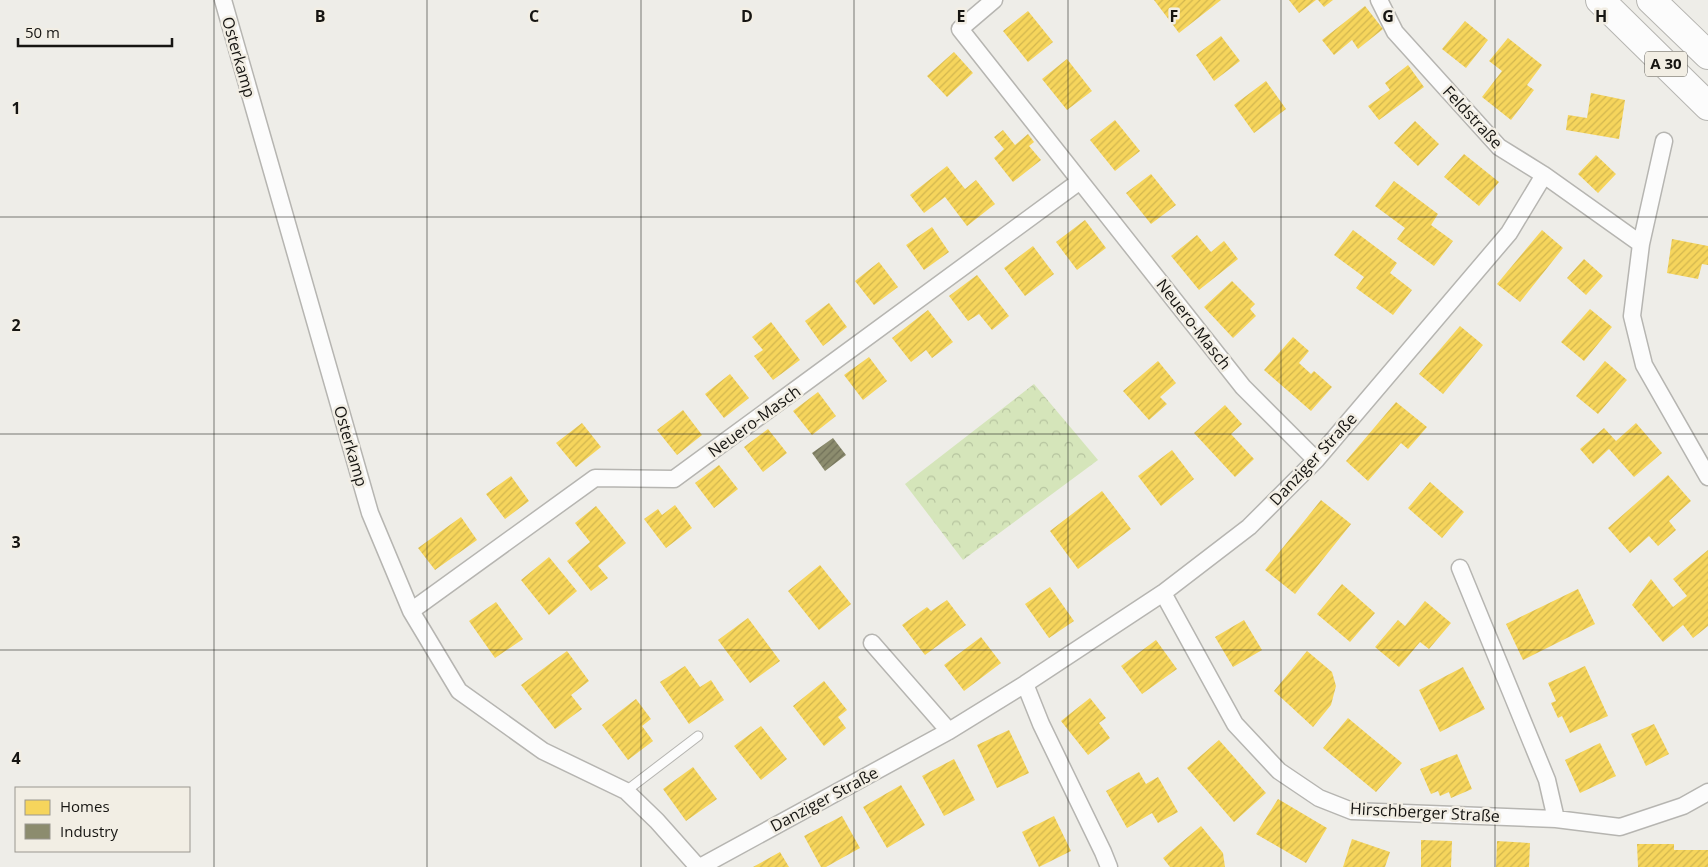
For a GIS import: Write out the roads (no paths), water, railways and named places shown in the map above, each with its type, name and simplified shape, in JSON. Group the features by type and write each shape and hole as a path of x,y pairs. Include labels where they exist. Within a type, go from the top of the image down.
{"highway":[{"name":"A 30","path":"1600,0 1708,106"},
{"name":"A 30","path":"1651,0 1708,55"}],"street":[{"name":"Osterkamp","path":"223,0 370,512 411,611 459,691 543,751 626,792 657,821 699,867"},
{"name":"Neuero-Masch","path":"994,0 960,29 1243,387 1316,460"},
{"name":"Feldstraße","path":"1379,0 1395,32 1500,147 1641,244"},
{"path":"1664,141 1641,244 1632,316 1644,365 1708,477"},
{"name":"Danziger Straße","path":"699,867 949,731 1025,684 1163,593 1249,527 1316,460 1510,233 1544,176"},
{"name":"Neuero-Masch","path":"411,611 595,478 674,479 1080,181"},
{"path":"1460,568 1546,780 1556,819"},
{"name":"Hirschberger Straße","path":"1163,593 1235,724 1279,771 1320,798 1352,810 1556,819 1620,827 1683,806 1708,792"},
{"path":"872,643 949,731"},
{"path":"1025,684 1041,724 1109,867"}],"lane":[{"path":"626,792 698,736"}]}
